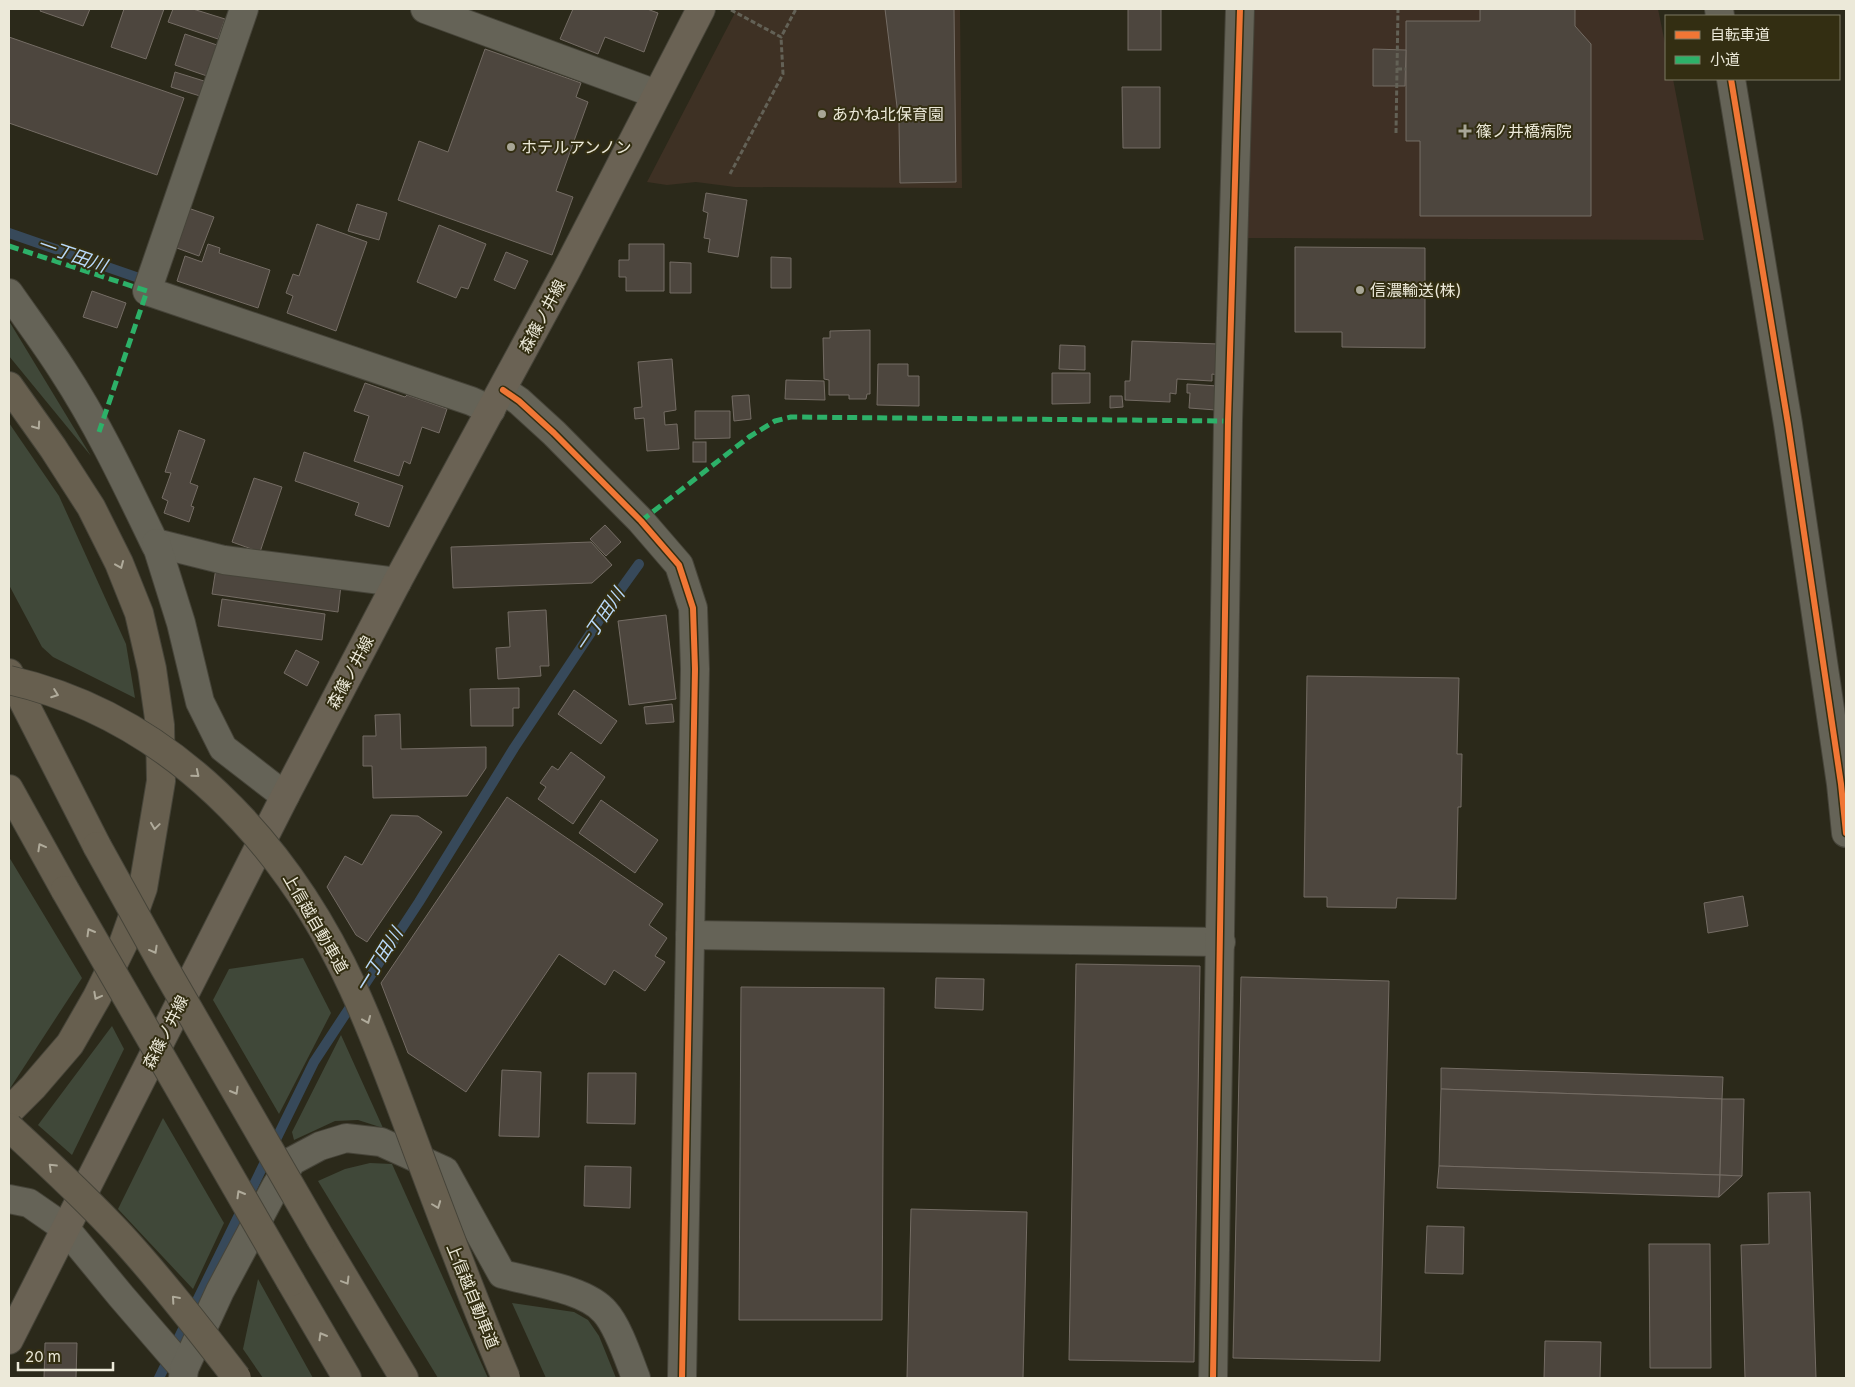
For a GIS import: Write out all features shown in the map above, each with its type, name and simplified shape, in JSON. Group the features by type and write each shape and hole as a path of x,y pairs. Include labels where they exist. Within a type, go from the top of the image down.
{"highway":[{"path":"9,386 53,448 91,507 119,563 139,612 152,669 160,725 161,781 143,888 123,944 97,997 70,1044 33,1087 9,1111"},
{"path":"9,673 96,846"},
{"name":"上信越自動車道","path":"9,680 62,696 94,710 142,736 184,764 218,793 255,832 285,870 315,916 352,987 382,1057 471,1293 506,1378"},
{"path":"9,687 163,965 321,1239 404,1378"},
{"path":"9,789 65,890 347,1378"},
{"path":"9,1127 52,1166 121,1236 180,1305 237,1378"}],"main road":[{"name":"森篠ノ井線","path":"9,1340 285,796 397,582 571,262 701,9"}],"street":[{"path":"244,9 147,291 471,401 519,401 554,433 641,520 678,565 693,608 695,669 682,1378"},
{"path":"425,9 656,94"},
{"path":"1213,1378 1228,421 1240,9"},
{"path":"1731,80 1788,424 1842,784 1846,833"},
{"path":"9,293 63,371 118,467 156,546 156,543 224,560 397,582"},
{"path":"156,543 182,623 200,702 223,748 285,796"},
{"path":"690,934 1221,942"},
{"path":"9,1199 29,1203 65,1228 176,1363 220,1291 276,1186 292,1161 320,1146 346,1138 381,1142 445,1171 502,1274 582,1295 605,1312 621,1340 636,1378"}],"path":[{"path":"729,9 780,37"},
{"path":"730,174 783,74 780,37 796,9"},
{"path":"1396,133 1398,9"},
{"path":"1397,69 1406,69"}],"shaded area":[{"name":"あかね北保育園","path":"737,9 960,9 962,188 735,187 696,182 667,185 647,182"},
{"name":"篠ノ井橋病院","path":"1250,9 1658,9 1665,43 1665,80 1673,80 1704,240 1245,238"}],"green space":[{"path":"9,321 91,456 9,356"},
{"path":"9,423 59,496 126,644 135,698 53,657 42,647 9,585"},
{"path":"9,857 82,978 9,1090"},
{"path":"303,958 331,1013 279,1114 213,1000 229,969"},
{"path":"112,1026 124,1049 72,1155 38,1125"},
{"path":"341,1035 383,1128 358,1120 335,1121 294,1140 292,1132"},
{"path":"163,1118 224,1223 193,1289 118,1209"},
{"path":"370,1163 392,1164 488,1378 438,1378 318,1181 345,1169"},
{"path":"258,1279 313,1378 263,1378 243,1349"},
{"path":"512,1303 574,1312 588,1320 599,1336 616,1378 546,1378"}],"building":[{"path":"41,9 90,9 83,26 40,11"},
{"path":"124,9 164,9 146,59 111,47"},
{"path":"173,9 193,9 225,19 218,39 168,22"},
{"path":"573,9 647,9 658,13 644,52 605,37 598,54 560,39"},
{"path":"885,9 954,9 956,182 900,183 899,123"},
{"path":"1128,9 1161,9 1161,50 1128,50"},
{"path":"1480,9 1575,9 1575,26 1591,44 1591,216 1420,216 1420,141 1406,141 1406,21 1480,21"},
{"path":"185,34 217,45 207,76 175,65"},
{"path":"9,37 184,98 157,175 9,123"},
{"name":"ホテルアンノン","path":"485,49 581,83 576,97 588,102 556,191 573,197 552,255 398,200 419,141 448,152"},
{"path":"1373,49 1406,50 1405,86 1373,86"},
{"path":"175,72 204,81 200,96 171,87"},
{"path":"1122,87 1160,87 1160,148 1123,148"},
{"path":"706,193 747,200 738,257 708,252 710,239 704,238 708,213 703,211"},
{"path":"357,204 387,213 379,240 348,231"},
{"path":"188,208 214,217 199,256 174,247"},
{"path":"317,224 367,242 336,331 287,313 293,296 286,293 293,274 299,276"},
{"path":"439,225 486,244 468,289 461,287 456,298 417,282"},
{"path":"208,244 220,248 219,253 270,270 258,308 177,281 185,256 202,262"},
{"path":"629,244 664,244 664,291 626,291 626,277 619,277 619,260 629,260"},
{"name":"信濃輸送(株)","path":"1295,247 1425,248 1425,348 1342,347 1342,332 1295,332"},
{"path":"506,252 528,261 515,289 494,280"},
{"path":"771,257 791,258 791,288 771,288"},
{"path":"670,262 691,263 691,293 670,293"},
{"path":"92,291 126,303 117,328 83,317"},
{"path":"870,330 870,394 867,394 866,399 849,399 849,395 829,395 829,380 824,379 823,338 830,338 830,331"},
{"path":"1132,341 1219,344 1218,375 1212,374 1212,381 1177,379 1176,394 1170,393 1170,402 1125,400 1125,381 1130,381"},
{"path":"1060,345 1085,346 1085,370 1059,369"},
{"path":"672,359 676,410 664,412 665,425 677,424 679,449 647,451 644,418 635,419 634,408 642,407 638,362"},
{"path":"878,364 908,364 908,376 919,376 919,406 877,405"},
{"path":"1052,373 1090,373 1090,403 1052,404"},
{"path":"786,380 824,381 825,400 785,399"},
{"path":"365,383 447,409 439,433 422,427 410,464 404,461 399,476 354,461 369,416 354,411"},
{"path":"1187,384 1218,386 1216,410 1189,408 1190,393 1187,393"},
{"path":"749,395 751,419 734,421 732,396"},
{"path":"1110,396 1122,396 1123,407 1110,408"},
{"path":"695,411 730,411 730,438 695,439"},
{"path":"179,430 205,440 190,483 198,486 191,506 194,507 189,522 164,513 168,501 162,498 171,473 165,472"},
{"path":"693,442 706,442 706,462 693,462"},
{"path":"304,452 403,486 389,527 355,515 359,503 295,481"},
{"path":"254,478 282,487 260,552 232,542"},
{"path":"605,525 621,542 606,556 590,539"},
{"path":"591,542 612,565 592,583 453,588 451,547"},
{"path":"216,568 341,585 338,612 212,594"},
{"path":"222,599 325,614 322,640 218,626"},
{"path":"546,610 549,666 540,666 541,676 498,679 496,648 510,647 508,612"},
{"path":"666,615 676,699 629,705 618,621"},
{"path":"296,650 319,662 307,686 284,673"},
{"path":"1307,676 1459,678 1457,754 1462,754 1461,807 1458,807 1456,899 1397,898 1396,908 1327,907 1327,897 1304,897"},
{"path":"519,688 519,708 513,708 513,726 471,726 470,689"},
{"path":"574,690 617,721 601,744 558,714"},
{"path":"672,704 674,722 646,724 644,707"},
{"path":"400,714 401,749 486,747 486,768 467,796 373,798 372,766 363,766 363,736 376,736 375,715"},
{"path":"571,752 605,777 573,824 538,799 546,787 540,783 552,766 558,770"},
{"path":"507,797 663,904 649,925 667,938 655,956 665,962 645,991 614,970 605,985 559,954 466,1092 408,1053 381,983"},
{"path":"601,800 658,840 635,873 579,833"},
{"path":"391,815 418,816 442,832 367,942 356,935 327,887 345,856 362,865"},
{"path":"1743,896 1748,926 1708,933 1704,903"},
{"path":"1076,964 1200,966 1194,1362 1069,1360"},
{"path":"1241,977 1389,981 1380,1361 1233,1358"},
{"path":"936,978 984,979 983,1010 935,1008"},
{"path":"741,987 884,988 882,1320 739,1320"},
{"path":"1441,1068 1723,1077 1722,1099 1441,1089"},
{"path":"502,1070 541,1072 539,1137 499,1136"},
{"path":"588,1073 636,1073 635,1124 587,1123"},
{"path":"1441,1089 1722,1099 1720,1175 1439,1166"},
{"path":"1722,1099 1744,1099 1742,1176 1720,1175"},
{"path":"585,1166 631,1167 630,1208 584,1206"},
{"path":"1439,1166 1720,1175 1719,1197 1437,1188"},
{"path":"1720,1175 1742,1176 1719,1197"},
{"path":"1810,1192 1816,1378 1745,1378 1741,1245 1769,1244 1768,1193"},
{"path":"911,1209 1027,1212 1023,1378 907,1378"},
{"path":"1427,1226 1464,1227 1463,1274 1425,1273"},
{"path":"1649,1244 1710,1244 1711,1368 1650,1368"},
{"path":"1545,1341 1601,1342 1600,1378 1544,1378"},
{"path":"45,1343 77,1343 76,1378 44,1378"}],"waterway":[{"name":"一丁田川","path":"9,233 136,277"},
{"name":"一丁田川","path":"159,1378 314,1062 419,902 514,748 639,564"}],"marked path":[{"path":"9,246 147,291 99,432"},
{"path":"641,521 749,437 775,421 791,417 1228,421"}],"cycle path":[{"path":"1213,1378 1228,421 1240,9"},
{"path":"1731,80 1788,424 1841,784 1846,833"},
{"path":"503,390 519,401 554,433 641,521 679,565 693,608 695,669 682,1378"}],"place":[{"name":"あかね北保育園","path":"822,114"},
{"name":"篠ノ井橋病院","path":"1465,131"},
{"name":"ホテルアンノン","path":"511,147"},
{"name":"信濃輸送(株)","path":"1360,290"}]}
